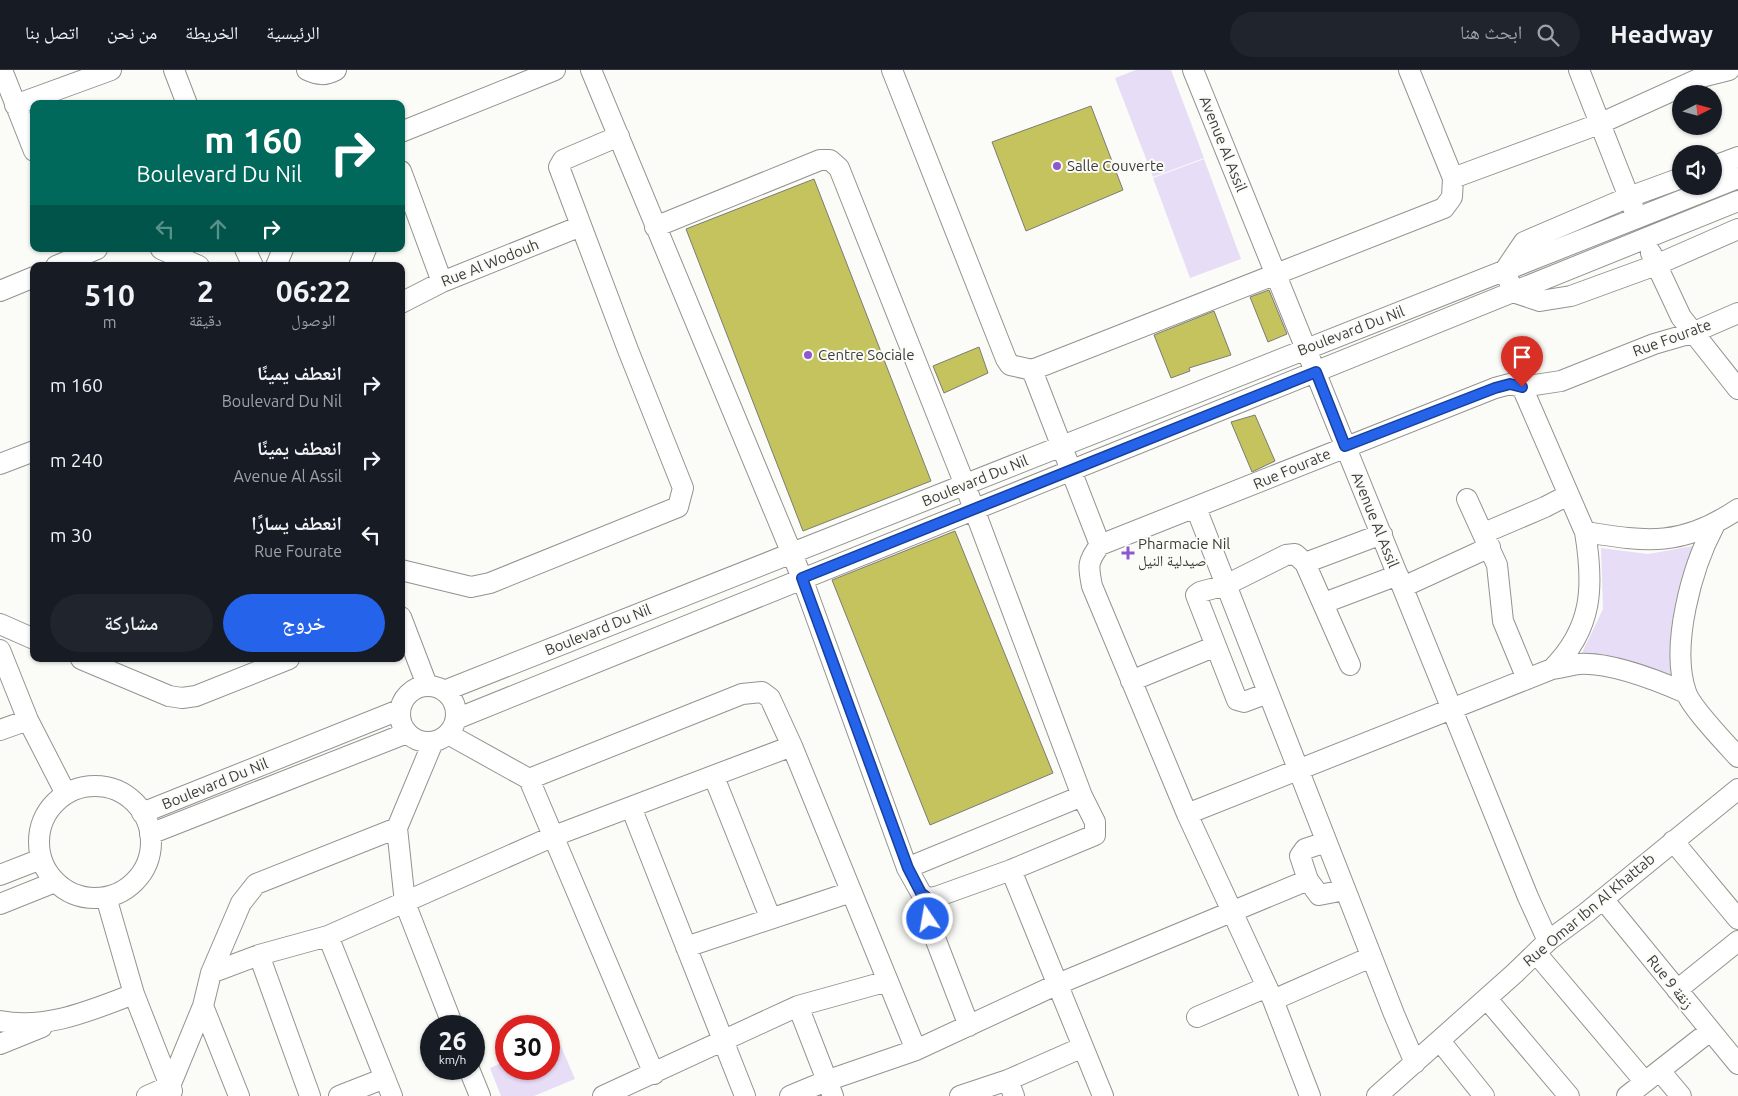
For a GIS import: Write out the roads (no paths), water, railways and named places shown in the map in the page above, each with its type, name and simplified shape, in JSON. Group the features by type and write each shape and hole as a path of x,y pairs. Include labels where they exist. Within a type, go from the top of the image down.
{"street":[{"path":"2,70 30,141"},
{"path":"15,105 111,70"},
{"path":"174,70 186,100"},
{"path":"307,70 318,75 328,75 336,70"},
{"path":"405,130 555,70"},
{"path":"591,70 619,136 655,226 791,554 802,578 908,868 921,893 926,897 933,898 1011,870 1095,835 1095,822 1082,796 965,485 839,168 835,163 820,160 655,226"},
{"path":"892,70 1006,359 1010,365 1032,370 1444,208 1452,197 1453,178 1409,70"},
{"name":"Avenue Al Assil","path":"1194,70 1452,709 1542,947 1652,1076 1681,1096"},
{"path":"1579,70 1646,241 1681,317 1738,389"},
{"path":"1453,178 1600,124 1705,76 1729,70"},
{"path":"405,571 471,587 490,583 678,507 683,488 559,167 563,160 619,136"},
{"path":"1722,163 1738,157"},
{"name":"Boulevard Du Nil","path":"436,688 791,554 1738,178"},
{"path":"1672,181 1629,197 1524,242 1505,270 1513,292 1540,301 1553,300 1656,265 1738,229"},
{"path":"405,196 442,282"},
{"name":"Boulevard Du Nil","path":"445,732 802,578 1513,292 1646,241 1738,202"},
{"name":"Rue Al Wodouh","path":"405,301 442,282 581,226"},
{"path":"79,261 92,252"},
{"path":"168,252 190,262"},
{"path":"0,291 30,279"},
{"name":"Rue Fourate","path":"1100,544 1196,508 1345,446 1495,388 1510,384 1522,387 1560,381 1654,344 1692,333 1738,312"},
{"path":"1032,370 1100,544 1091,557 1088,567 1092,586 1187,814 1270,993 1310,1096"},
{"path":"1522,387 1585,532 1589,606 1577,639 1564,657 1552,669"},
{"path":"0,464 30,453"},
{"path":"1324,603 1400,581 1487,540 1568,494"},
{"path":"1467,499 1487,540 1500,578 1503,621 1527,679"},
{"path":"1196,508 1326,842 1415,1062"},
{"path":"1585,532 1647,540 1683,535 1714,526 1738,509"},
{"path":"1714,526 1701,550 1685,615 1682,671 1686,693 1717,734 1738,756"},
{"path":"1306,563 1382,534"},
{"path":"1268,693 1244,702 1237,700 1196,595 1226,584 1290,554 1300,556 1306,563 1350,665"},
{"path":"0,624 30,636"},
{"path":"405,625 436,688 454,704 445,732 397,828 405,903 449,1015"},
{"path":"1131,682 1216,646"},
{"path":"0,650 28,720 66,794"},
{"path":"88,662 169,696 182,698 196,696 282,662"},
{"path":"1187,814 1552,669 1578,664 1606,667 1660,682 1686,693"},
{"path":"436,688 414,689 407,694 400,710 401,725 407,733 421,742 445,732"},
{"path":"528,779 742,694 756,691 762,692 770,698 792,746 916,1050"},
{"name":"Boulevard Du Nil","path":"142,813 400,710"},
{"path":"0,730 28,720"},
{"path":"445,732 528,779 554,836 654,1074"},
{"name":"Boulevard Du Nil","path":"150,834 407,733"},
{"path":"211,973 259,955 328,936 554,836 714,778 792,746"},
{"path":"714,778 770,918"},
{"path":"105,787 126,796 142,813 150,834 150,850 141,872 123,891 106,897 93,898 76,895 55,882 41,859 39,842 44,818 53,804 66,794 81,788 105,787"},
{"name":"Rue Omar Ibn Al Khattab","path":"1378,1096 1542,947 1738,789"},
{"path":"908,868 1082,796"},
{"path":"631,807 745,1096"},
{"path":"172,1091 203,1006 211,973 241,903 256,884 397,828"},
{"path":"1673,841 1738,919"},
{"path":"1326,842 1305,849 1300,856 1308,880 1316,894 1319,895 1345,890"},
{"path":"0,875 41,859"},
{"path":"1011,870 1103,1096"},
{"path":"790,1096 830,1088 1058,984 1308,880"},
{"path":"0,904 55,882"},
{"path":"686,947 851,892"},
{"path":"106,897 134,994 172,1091"},
{"path":"926,897 930,925 968,1026"},
{"name":"Rue 9 زنقة","path":"1603,899 1738,1064"},
{"path":"328,936 388,1087 339,1096"},
{"path":"1677,990 1738,941"},
{"path":"259,955 310,1096"},
{"path":"1196,1017 1372,957"},
{"path":"602,1096 654,1074 798,1006 888,981"},
{"path":"0,1044 56,1021 134,994"},
{"path":"1486,999 1568,1096"},
{"path":"203,1006 238,1096"},
{"path":"798,1006 830,1088"},
{"path":"0,1020 22,1023 56,1021"},
{"path":"1627,1096 1710,1031"},
{"path":"1440,1041 1484,1096"},
{"path":"960,1096 1011,1088 1082,1047"},
{"path":"473,1080 480,1096"},
{"path":"147,1096 172,1091"}],"place":[{"name":"Salle Couverte","path":"1057,166"},
{"name":"Centre Sociale","path":"808,355"},
{"name":"Pharmacie Nil صيدلية النيل","path":"1128,553"}]}
